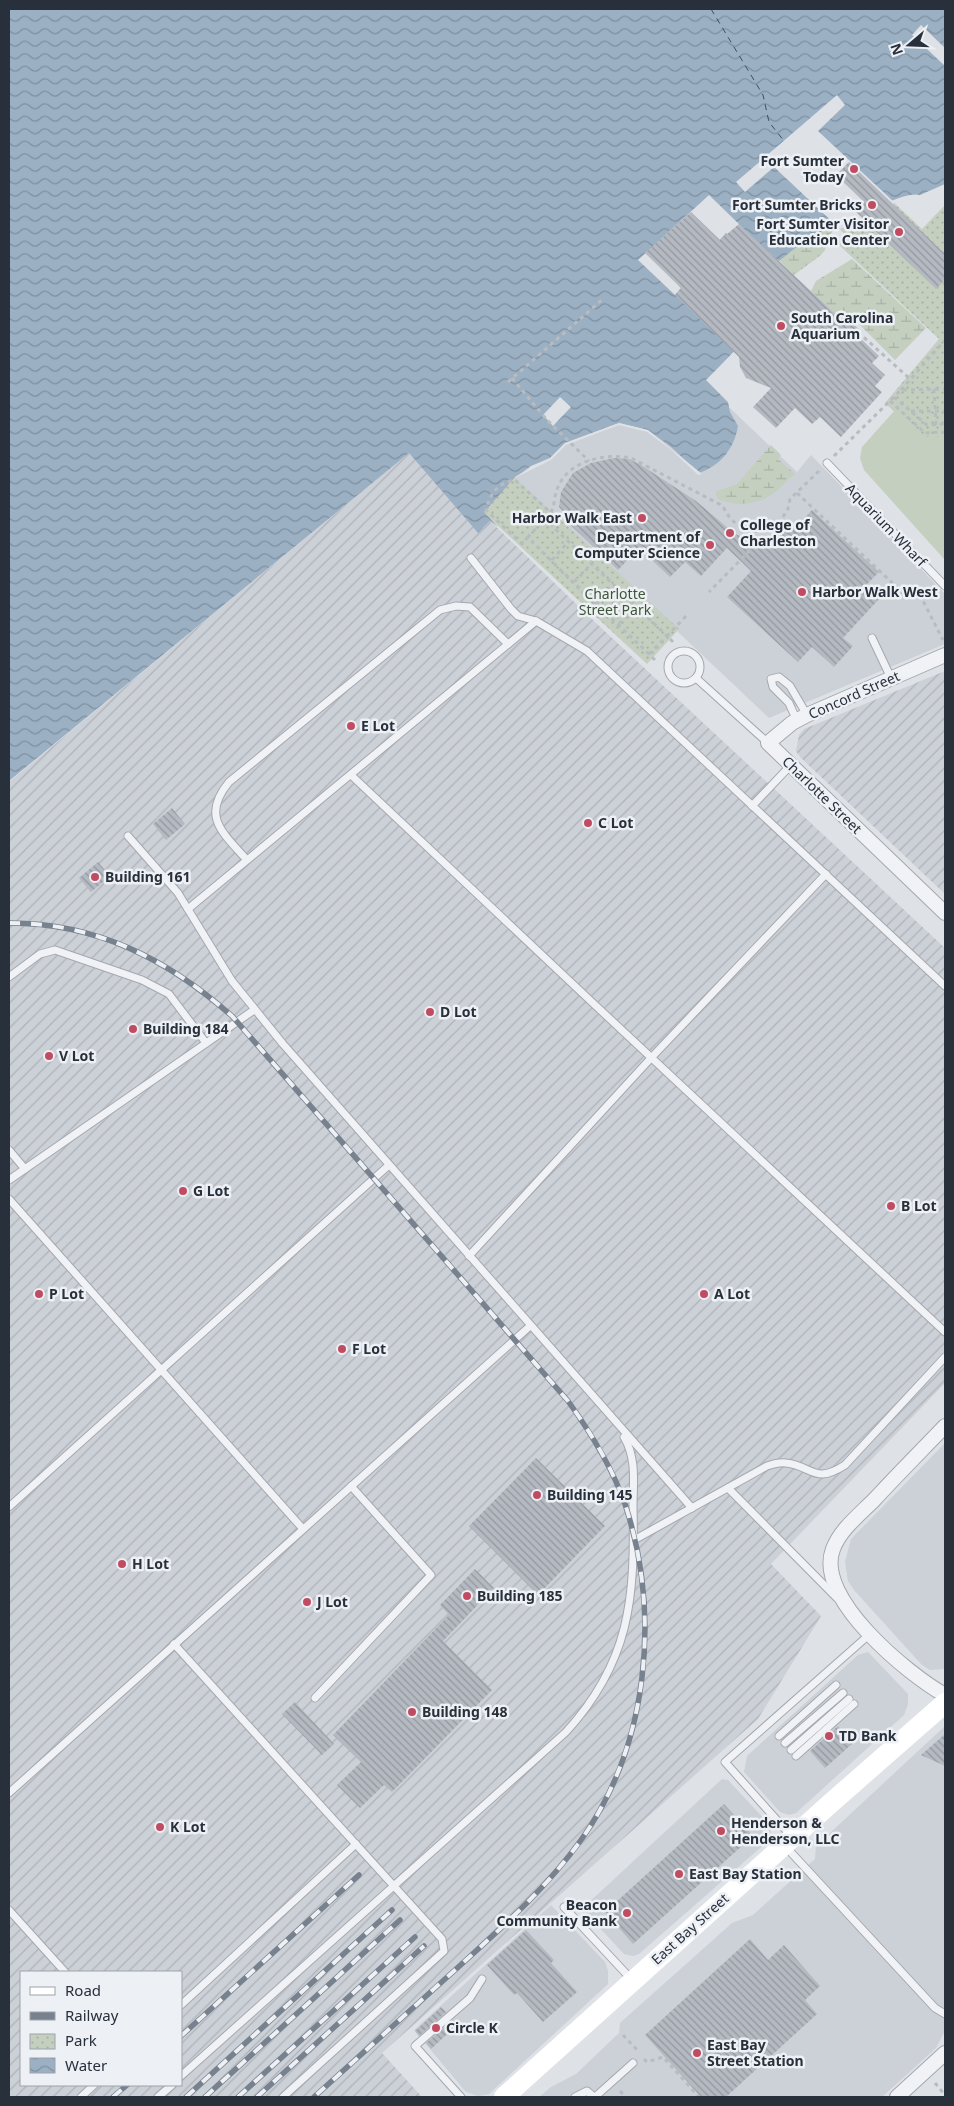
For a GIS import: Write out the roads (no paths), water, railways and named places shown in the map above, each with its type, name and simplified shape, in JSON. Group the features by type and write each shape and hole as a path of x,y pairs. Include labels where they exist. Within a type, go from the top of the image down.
{"main road":[{"name":"East Bay Street","path":"504,2097 945,1703"}],"street":[{"name":"Concord Street","path":"768,743 802,718 945,655"},
{"name":"Charlotte Street","path":"768,743 945,913"},
{"path":"945,1426 845,1529 832,1550 831,1560 837,1588 846,1606 898,1663 926,1684 945,1695"},
{"path":"897,2097 945,2053"}],"lane":[{"name":"Aquarium Wharf","path":"827,463 945,586"},
{"path":"471,558 518,616 536,621 587,651 945,986"},
{"path":"246,859 221,831 216,822 215,807 218,796 229,782 440,610 456,606 470,607 508,644"},
{"path":"188,909 246,859 351,775 536,621"},
{"path":"872,638 890,678"},
{"path":"684,652 695,656 700,667 696,678 685,683 673,679 668,668 673,657 684,652"},
{"path":"779,676 790,686 802,718 773,687 771,678 779,676"},
{"name":"Charlotte Street","path":"696,678 768,743"},
{"path":"752,806 791,765"},
{"path":"351,775 945,1332"},
{"path":"128,836 178,893 232,981 254,1010 692,1508"},
{"path":"469,1256 651,1058 826,874"},
{"path":"9,978 40,954 55,950 142,980 169,994 206,1043"},
{"path":"9,1180 254,1010"},
{"path":"9,1150 25,1169"},
{"path":"9,1507 160,1369 389,1165"},
{"path":"9,1199 303,1529"},
{"path":"9,1793 530,1326"},
{"path":"634,1540 767,1466 780,1462 819,1474 835,1471 845,1465 945,1357"},
{"path":"182,2075 395,1887 566,1732 588,1708 606,1680 627,1624 634,1540 632,1456 618,1426"},
{"path":"315,1698 431,1575 351,1486"},
{"path":"728,1488 846,1606"},
{"path":"870,1634 725,1762 788,1842 935,2008 945,2014"},
{"path":"174,1644 442,1939 444,1951 283,2097"},
{"path":"779,1736 836,1685"},
{"path":"785,1743 843,1693"},
{"path":"791,1750 851,1702 796,1756"},
{"path":"182,2004 356,1844"},
{"path":"564,1907 633,1981"},
{"path":"9,1910 64,1971"},
{"path":"461,2097 415,2046 470,1998 482,1979"},
{"path":"575,2097 587,2092 595,2097 633,2063"},
{"path":"81,2097 93,2086"},
{"path":"158,2097 171,2086"}],"water":[{"path":"9,9 945,9 945,184 920,195 891,201 837,227 821,232 806,240 779,261 769,252 712,315 741,344 707,380 728,402 730,412 738,426 730,449 714,466 699,473 671,447 648,430 619,423 565,443 550,458 516,476 484,512 498,527 490,521 478,533 409,453 9,781"}],"railway":[{"path":"9,923 41,925 72,930 101,937 129,948 182,977 232,1016 568,1401 593,1438 614,1477 625,1504 636,1546 643,1589 645,1633 642,1677 634,1721 622,1763 604,1803 581,1840 537,1892 472,1955 314,2097"},
{"path":"182,2035 359,1875"},
{"path":"186,2097 392,1910"},
{"path":"205,2097 400,1920"},
{"path":"238,2097 415,1937"},
{"path":"257,2097 424,1946"},
{"path":"113,2097 126,2086"}],"place":[{"name":"Fort Sumter Today","path":"854,169"},
{"name":"Fort Sumter Bricks","path":"872,205"},
{"name":"Fort Sumter Visitor Education Center","path":"899,232"},
{"name":"South Carolina Aquarium","path":"781,326"},
{"name":"Harbor Walk East","path":"642,518"},
{"name":"College of Charleston","path":"730,533"},
{"name":"Department of Computer Science","path":"710,545"},
{"name":"Harbor Walk West","path":"802,592"},
{"name":"E Lot","path":"351,726"},
{"name":"C Lot","path":"588,823"},
{"name":"Building 161","path":"95,877"},
{"name":"D Lot","path":"430,1012"},
{"name":"Building 184","path":"133,1029"},
{"name":"V Lot","path":"49,1056"},
{"name":"G Lot","path":"183,1191"},
{"name":"B Lot","path":"891,1206"},
{"name":"P Lot","path":"39,1294"},
{"name":"A Lot","path":"704,1294"},
{"name":"F Lot","path":"342,1349"},
{"name":"Building 145","path":"537,1495"},
{"name":"H Lot","path":"122,1564"},
{"name":"Building 185","path":"467,1596"},
{"name":"J Lot","path":"307,1602"},
{"name":"Building 148","path":"412,1712"},
{"name":"TD Bank","path":"829,1736"},
{"name":"K Lot","path":"160,1827"},
{"name":"Henderson & Henderson, LLC","path":"721,1831"},
{"name":"East Bay Station","path":"679,1874"},
{"name":"Beacon Community Bank","path":"627,1913"},
{"name":"Circle K","path":"436,2028"},
{"name":"East Bay Street Station","path":"697,2053"}],"park label":[{"name":"Charlotte Street Park","path":"615,602"}]}
